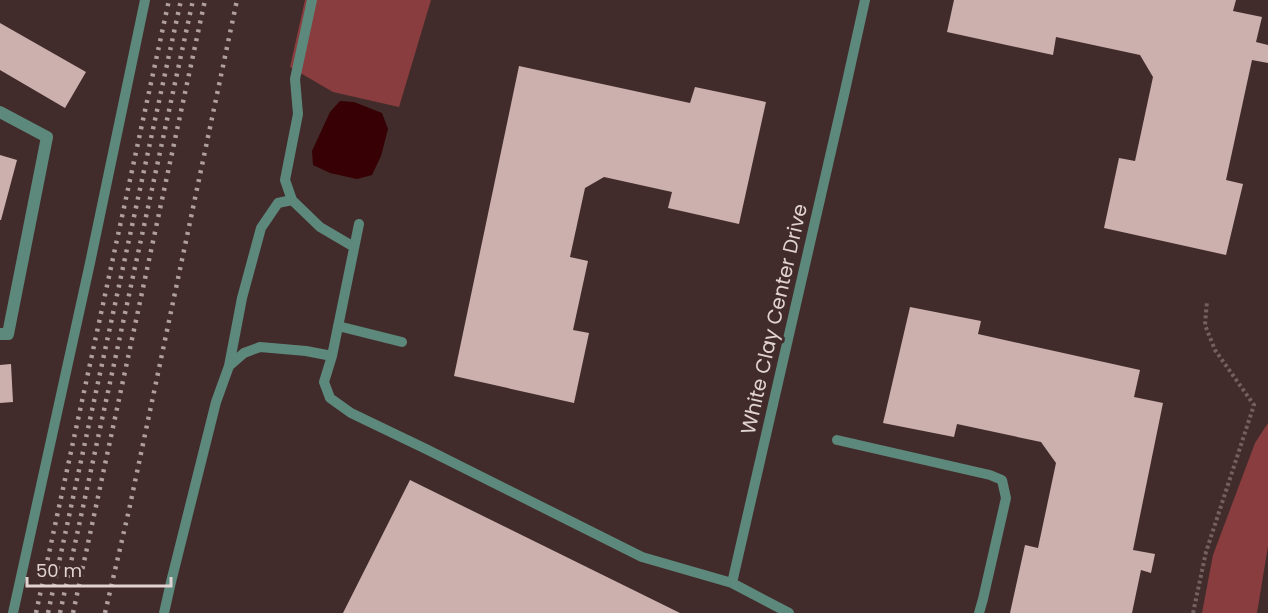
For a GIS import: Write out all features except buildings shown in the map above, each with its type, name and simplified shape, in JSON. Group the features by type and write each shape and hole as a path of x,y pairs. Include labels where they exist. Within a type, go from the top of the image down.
{"street":[{"path":"0,112 46,137 4,334"}],"lane":[{"path":"13,613 88,275 145,0"},
{"path":"312,0 295,79 298,114 285,180 292,200 320,227 354,247"},
{"name":"White Clay Center Drive","path":"732,583 865,0"},
{"path":"164,613 216,402 229,366 242,298 261,228 278,203 292,200"},
{"path":"359,224 332,356 324,382 330,398 351,413 642,556 732,583 789,613"},
{"path":"338,326 402,342"},
{"path":"229,366 244,353 260,346 332,356"},
{"path":"837,440 990,475 1002,480 1006,498 979,613"}],"path":[{"path":"1193,613 1206,552 1254,405 1215,350 1205,325 1207,301"}],"shaded area":[{"path":"305,0 431,0 399,107 333,92 290,67"},
{"path":"340,101 354,102 382,113 388,129 381,156 372,175 357,179 330,173 313,165 312,151 330,112"},
{"path":"1268,423 1268,546 1257,613 1202,613 1213,555 1255,443"}],"railway":[{"path":"36,613 169,0"},
{"path":"48,613 181,0"},
{"path":"60,613 193,0"},
{"path":"73,613 205,0"},
{"path":"105,613 237,0"}]}
